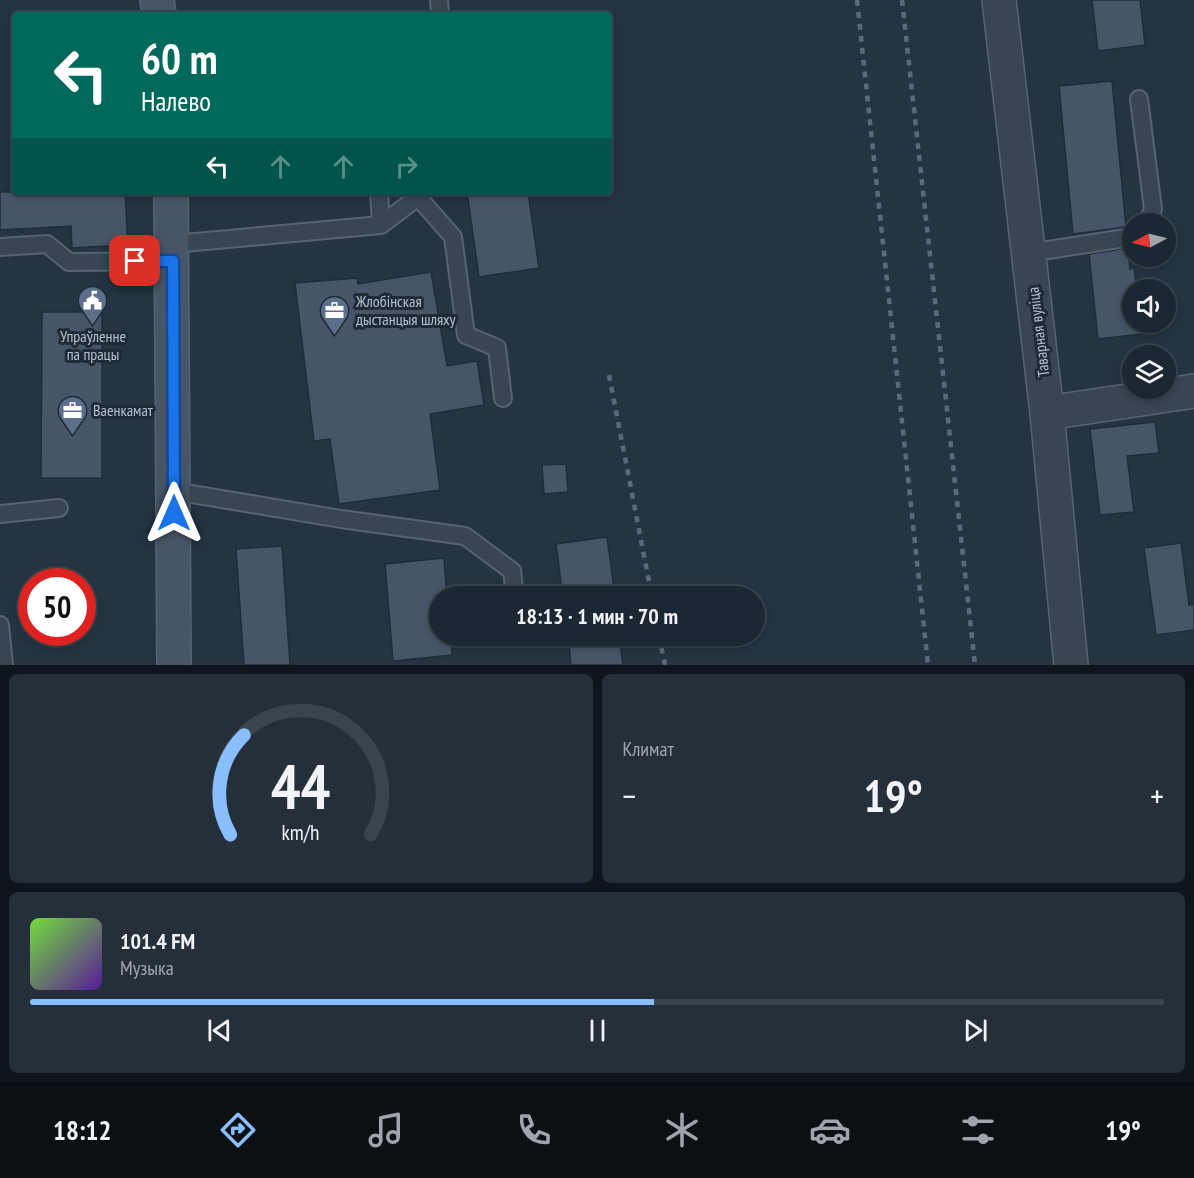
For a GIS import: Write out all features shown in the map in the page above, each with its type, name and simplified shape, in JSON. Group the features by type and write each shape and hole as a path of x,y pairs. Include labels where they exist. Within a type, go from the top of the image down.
{"main road":[{"path":"171,195 174,665"}],"street":[{"name":"Таварная вуліца","path":"999,0 1047,413 1071,665"},
{"path":"1047,413 1194,391"}],"lane":[{"path":"1139,99 1153,209 1151,213"},
{"path":"379,195 381,225"},
{"path":"0,247 46,244 69,262 173,253 381,225 420,195 453,237 466,335 497,348 503,398"},
{"path":"1029,253 1122,239"},
{"path":"174,491 341,519 465,536 512,571 514,586"},
{"path":"0,514 59,508"},
{"path":"0,625 4,665"}],"building":[{"path":"1092,0 1140,0 1145,45 1098,51"},
{"path":"1112,81 1125,213 1122,213 1122,228 1073,234 1059,86"},
{"path":"0,192 12,192 12,195 125,195 128,245 72,248 71,226 0,230"},
{"path":"467,195 528,195 539,268 479,277"},
{"path":"1122,249 1122,267 1134,268 1136,279 1122,279 1122,333 1141,334 1098,339 1089,254"},
{"path":"431,272 447,366 477,361 484,405 430,414 440,490 339,504 330,439 314,441 295,283 357,278 358,284"},
{"name":"Ваенкамат","path":"42,312 102,312 102,478 41,478"},
{"path":"1155,422 1159,453 1127,456 1134,512 1100,515 1090,429"},
{"path":"566,464 568,492 544,494 542,465"},
{"path":"607,537 614,586 562,586 556,544"},
{"path":"1181,543 1189,605 1194,604 1194,630 1156,635 1144,548"},
{"path":"282,546 290,665 244,665 236,549"},
{"path":"444,558 446,586 429,586 429,646 452,646 452,655 393,661 385,564"},
{"path":"569,646 620,646 623,665 571,665"}],"railway":[{"path":"857,0 928,665"},
{"path":"902,0 975,665"},
{"path":"609,375 650,586"},
{"path":"661,646 665,665"}],"place":[{"name":"Упраўленне па працы","path":"93,326"},
{"name":"Жлобінская дыстанцыя шляху","path":"335,336"},
{"name":"Ваенкамат","path":"72,436"}],"route":[{"path":"135,261 173,261 174,513"}]}
